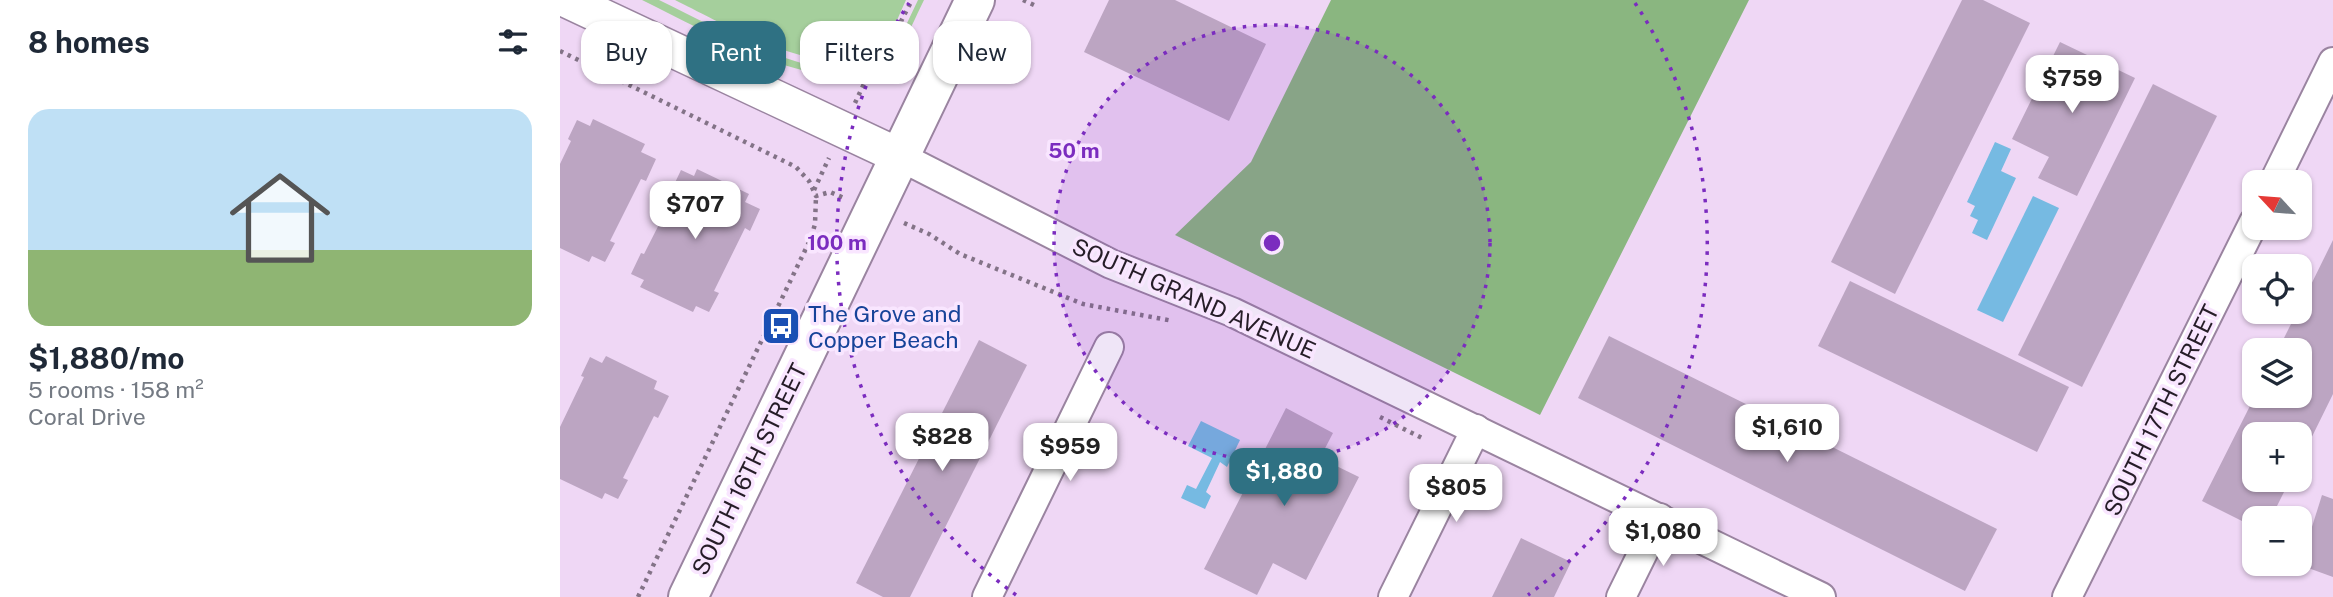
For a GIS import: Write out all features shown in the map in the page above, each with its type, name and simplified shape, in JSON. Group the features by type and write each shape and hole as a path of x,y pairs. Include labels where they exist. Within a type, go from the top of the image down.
{"main road":[{"name":"SOUTH 16TH STREET","path":"688,597 975,0"}],"street":[{"name":"SOUTH GRAND AVENUE","path":"567,0 899,156 1111,264 1232,312 1821,597"},
{"path":"2280,170 2333,62"},
{"name":"SOUTH 17TH STREET","path":"2067,597 2245,240"},
{"path":"987,597 1109,347"},
{"path":"1393,597 1476,429"},
{"path":"1622,597 1660,518"}],"path":[{"path":"902,21 912,0"},
{"path":"1023,0 1034,5"},
{"path":"560,51 796,167 803,173 815,193"},
{"path":"638,597 811,238 815,224 815,193 822,174"},
{"path":"815,193 830,192"},
{"path":"915,228 960,254 1083,304 1175,322"},
{"path":"1374,414 1397,428 1461,458"}],"green space":[{"path":"642,0 659,0 702,21 686,22"},
{"path":"675,0 906,0 896,21 800,21 800,55 786,50 786,21 718,21"},
{"path":"918,0 924,0 913,21 908,21"},
{"path":"1331,0 1749,0 1540,415 1175,235 1251,162"},
{"path":"786,58 800,63 800,69 786,65"}],"water":[{"path":"1995,142 2011,149 2001,171 2016,178 1987,240 1972,233 1978,220 1970,216 1975,206 1967,202"},
{"path":"2033,196 2059,208 2003,322 1977,310"},
{"path":"1201,421 1240,440 1227,467 1220,462 1206,492 1211,496 1205,509 1181,498 1187,485 1196,489 1212,458 1188,446"}],"building":[{"path":"1109,0 1175,0 1266,44 1229,121 1084,52"},
{"path":"1962,0 1983,0 2030,23 1895,294 1831,262"},
{"path":"2060,42 2135,78 2077,196 2038,178 2049,157 2012,139"},
{"path":"2153,84 2217,116 2082,387 2018,355"},
{"path":"593,119 645,144 641,152 656,159 646,181 641,179 610,241 615,243 605,262 592,256 589,262 560,248 560,164 577,120 590,126"},
{"path":"697,169 749,194 745,202 760,209 750,231 745,228 714,291 719,293 709,312 696,306 693,312 640,287 644,280 631,274 676,191 672,189 681,170 694,176"},
{"path":"2333,240 2333,394 2312,437 2312,422 2242,422 2242,492 2284,492 2277,506 2242,506 2242,521 2202,501 2249,408 2312,408 2312,338 2284,338 2291,324 2312,324 2312,283"},
{"path":"1850,281 2069,387 2037,452 1818,346"},
{"path":"1609,336 1997,529 1965,591 1578,398"},
{"path":"979,340 1027,365 910,597 883,597 856,583"},
{"path":"606,356 657,381 654,389 669,396 658,418 654,416 623,478 628,480 618,499 605,493 602,499 560,479 560,427 584,377 581,376 590,357 602,363"},
{"path":"1286,408 1333,433 1320,458 1359,477 1306,580 1273,563 1257,595 1204,569"},
{"path":"2322,495 2333,499 2333,577 2312,569 2312,527"},
{"path":"1521,538 1571,562 1554,597 1492,597"}],"place":[{"name":"The Grove and Copper Beach","path":"781,326"}]}
